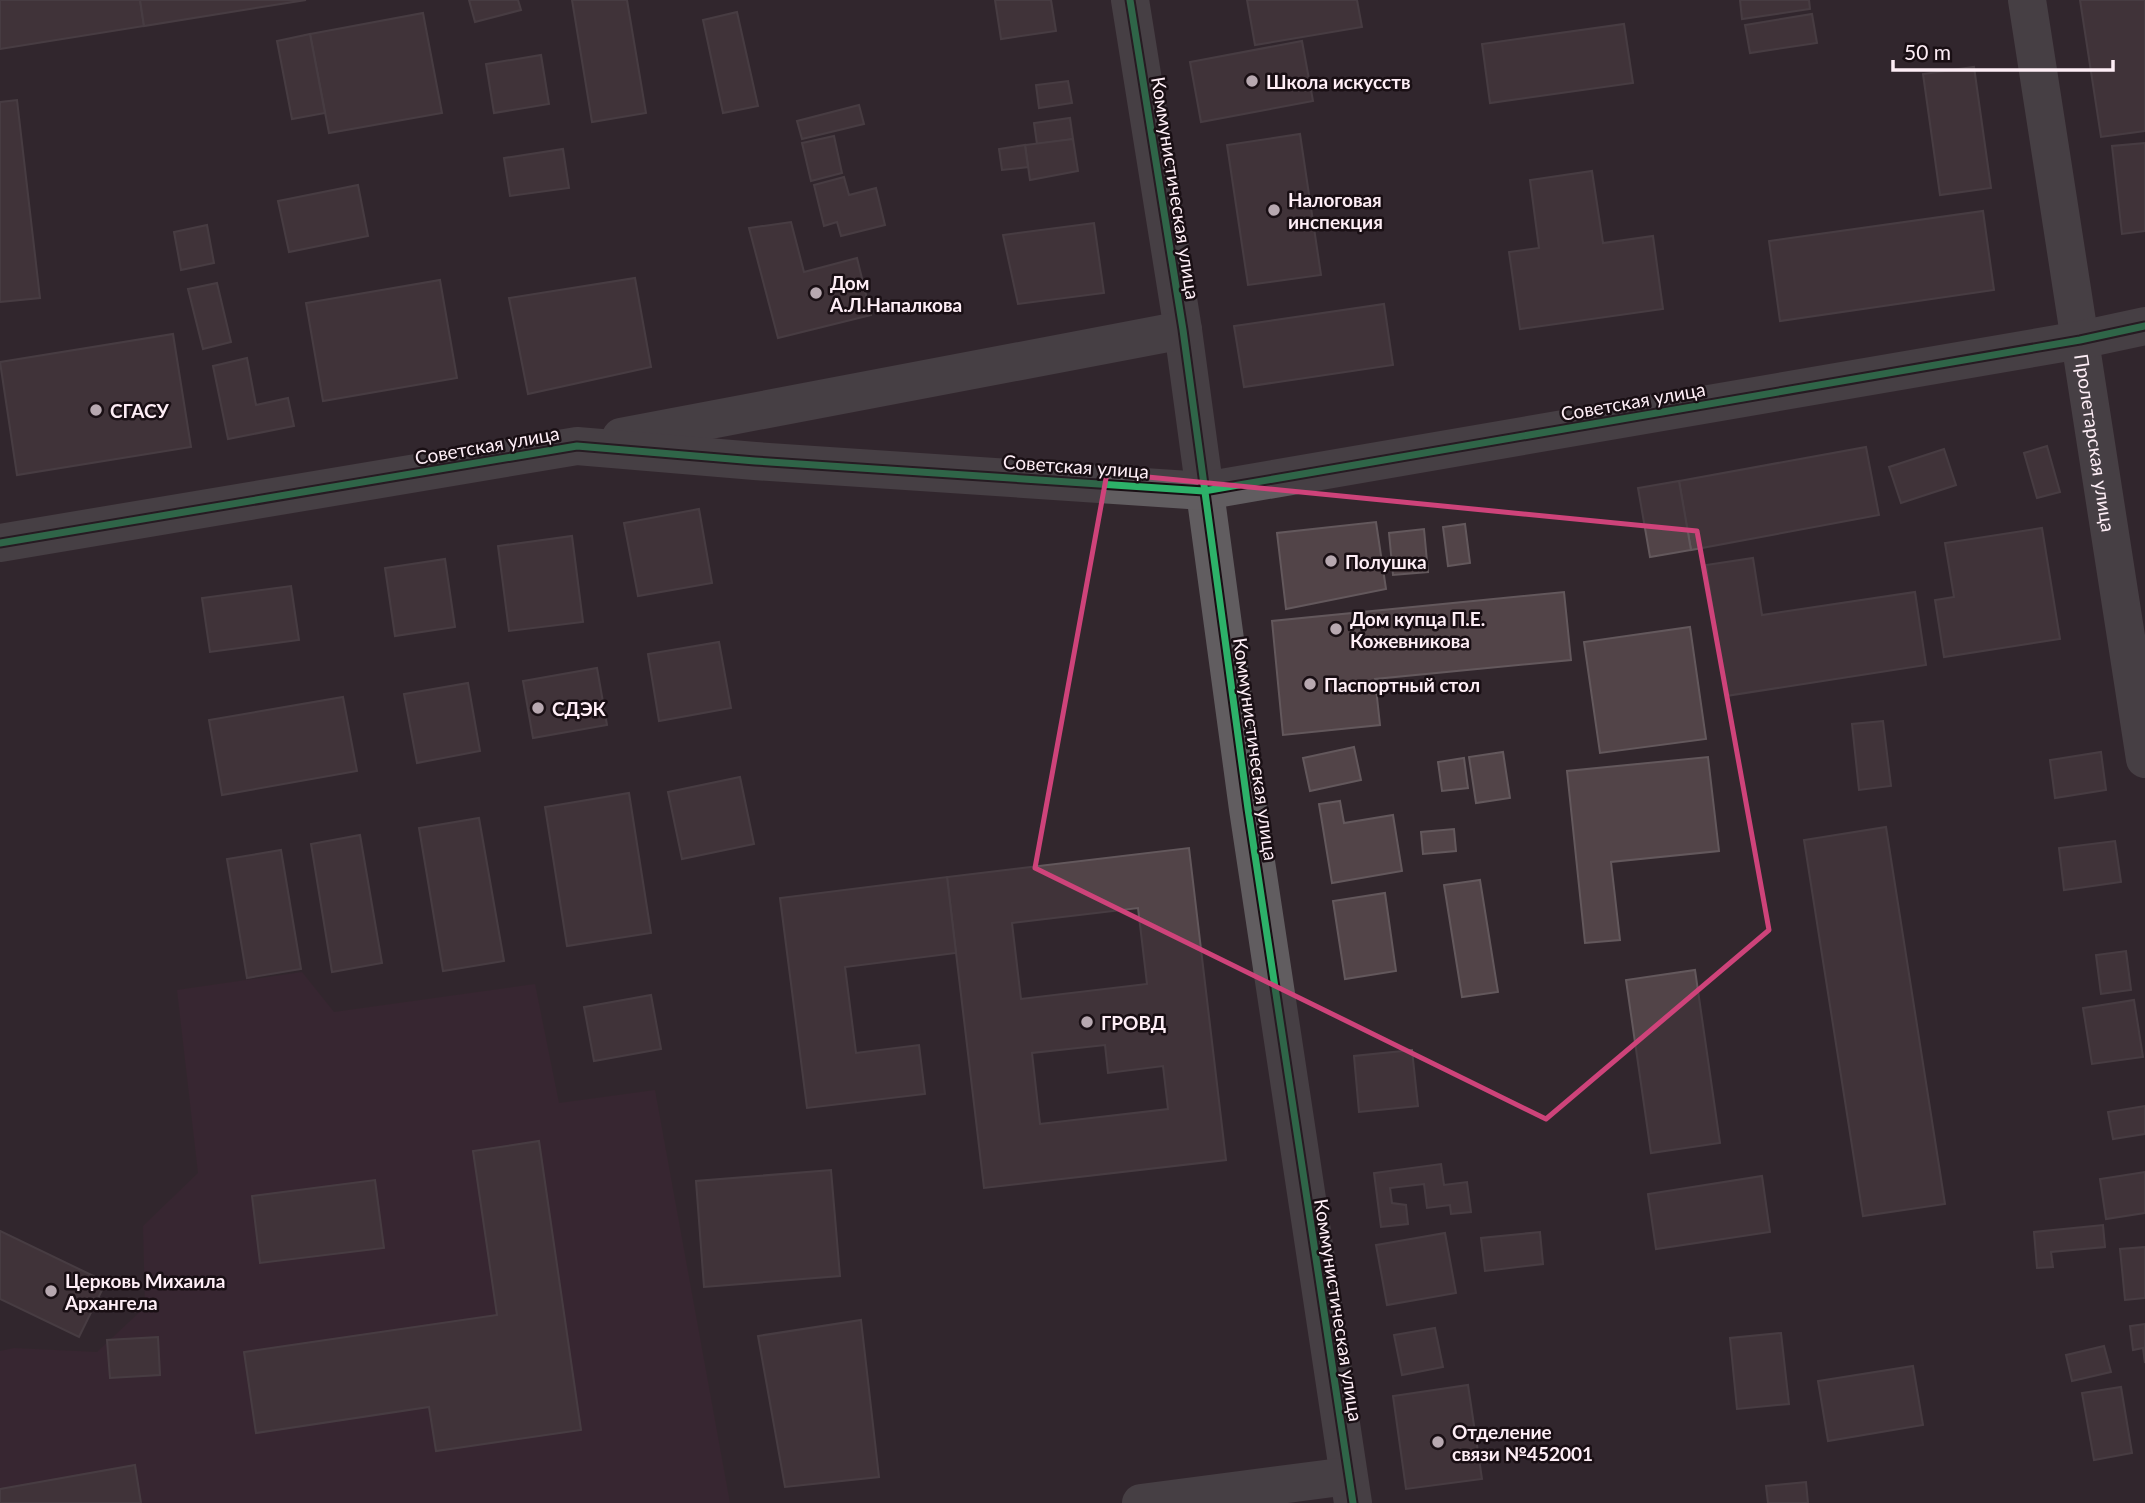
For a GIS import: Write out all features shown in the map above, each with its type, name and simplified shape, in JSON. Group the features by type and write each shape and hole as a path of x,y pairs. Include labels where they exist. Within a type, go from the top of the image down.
{"street":[{"name":"Коммунистическая улица","path":"1130,0 1183,330 1248,809 1351,1489"},
{"name":"Пролетарская улица","path":"2027,0 2145,759"},
{"name":"Советская улица","path":"0,543 577,446 755,461 1204,491 2080,340 2145,326"},
{"path":"577,446 1183,330"},
{"path":"1141,1503 1351,1489"}],"highlighted area":[{"path":"1107,473 1697,531 1769,930 1546,1119 1035,868"}],"shaded area":[{"path":"302,972 334,1012 535,984 559,1103 655,1090 730,1503 0,1503 0,1351 14,1348 97,1352 145,1307 143,1226 198,1173 177,990"}],"building":[{"path":"0,0 140,0 144,26 0,49"},
{"path":"140,0 306,0 144,26"},
{"path":"469,0 518,0 521,10 475,22"},
{"path":"572,0 627,0 646,113 592,122"},
{"path":"995,0 1051,0 1056,31 1001,39"},
{"path":"1247,0 1357,0 1362,27 1255,45"},
{"path":"1740,0 1809,0 1810,9 1742,19"},
{"path":"2080,0 2145,0 2145,131 2101,137"},
{"path":"737,12 758,106 723,113 703,20"},
{"path":"423,13 442,113 329,133 310,34"},
{"path":"1812,14 1817,43 1750,53 1745,25"},
{"path":"1624,24 1633,83 1490,103 1482,44"},
{"path":"310,34 325,113 292,119 277,41"},
{"name":"Школа искусств","path":"1302,41 1313,101 1201,122 1190,62"},
{"path":"541,55 549,104 494,113 486,64"},
{"path":"1974,67 1991,188 1940,195 1923,74"},
{"path":"1068,81 1072,103 1039,108 1036,85"},
{"path":"17,100 40,298 0,302 0,102"},
{"path":"859,105 864,124 802,139 797,121"},
{"path":"1070,118 1073,139 1037,144 1034,123"},
{"name":"Налоговая инспекция","path":"1300,134 1321,275 1248,285 1227,145"},
{"path":"834,136 842,173 811,181 802,143"},
{"path":"1073,139 1078,171 1030,180 1025,145"},
{"path":"2145,143 2145,231 2122,234 2112,146"},
{"path":"1025,145 1028,167 1002,170 999,149"},
{"path":"563,149 569,188 510,196 504,158"},
{"path":"1592,171 1603,243 1653,236 1663,309 1520,329 1509,252 1539,248 1530,180"},
{"path":"844,177 849,195 876,188 885,225 841,236 837,222 824,226 814,185"},
{"path":"358,185 368,236 289,252 278,201"},
{"path":"1983,211 1994,290 1780,321 1769,241"},
{"name":"Дом А.Л.Напалкова","path":"791,222 804,272 857,258 871,315 778,338 749,228"},
{"path":"1094,223 1104,293 1018,304 1003,235"},
{"path":"207,225 214,263 181,270 174,232"},
{"path":"635,278 651,367 528,394 509,298"},
{"path":"440,280 457,378 323,401 306,303"},
{"path":"217,283 231,342 203,349 188,289"},
{"path":"1384,304 1393,365 1244,387 1234,326"},
{"name":"СГАСУ","path":"173,334 191,447 17,475 0,362"},
{"path":"247,358 256,405 288,398 294,426 228,439 213,366"},
{"path":"2047,446 2060,492 2037,498 2024,453"},
{"path":"1866,447 1879,515 1691,550 1679,481"},
{"path":"1944,449 1956,485 1901,503 1889,467"},
{"path":"1679,481 1691,550 1650,557 1638,488"},
{"path":"699,509 712,583 638,596 624,523"},
{"name":"Полушка","path":"1376,522 1386,589 1286,609 1277,533"},
{"path":"1465,524 1470,563 1448,566 1443,527"},
{"path":"2042,528 2060,639 1944,657 1935,600 1954,597 1945,543"},
{"path":"1424,529 1428,572 1393,575 1389,533"},
{"path":"572,536 583,622 509,631 498,546"},
{"path":"1753,558 1762,615 1915,592 1926,665 1726,696 1706,565"},
{"path":"445,559 455,627 395,636 385,568"},
{"path":"291,586 299,640 210,652 202,598"},
{"path":"1564,592 1571,660 1375,679 1380,725 1283,735 1272,621"},
{"path":"1690,627 1706,739 1600,753 1584,642"},
{"path":"719,642 731,708 659,721 648,654"},
{"path":"597,668 607,725 533,738 523,681"},
{"path":"468,683 480,751 417,763 404,694"},
{"path":"343,697 357,771 222,795 209,720"},
{"path":"1883,721 1891,786 1859,790 1852,724"},
{"path":"1354,747 1361,780 1310,791 1303,758"},
{"path":"1503,752 1510,798 1476,803 1469,757"},
{"path":"2101,752 2106,790 2055,798 2050,760"},
{"path":"1708,757 1719,851 1611,862 1620,940 1585,943 1567,771"},
{"path":"1464,758 1468,788 1442,791 1438,762"},
{"path":"740,777 754,844 682,859 668,792"},
{"path":"629,793 651,933 567,946 545,807"},
{"path":"1340,801 1344,823 1393,815 1402,871 1332,883 1319,804"},
{"path":"479,818 504,961 443,971 419,828"},
{"path":"1886,827 1945,1204 1863,1216 1804,840"},
{"path":"1454,829 1456,851 1423,854 1421,832"},
{"path":"360,835 382,963 332,972 311,844"},
{"path":"2115,841 2121,882 2064,890 2059,848"},
{"name":"ГРОВД","path":"1189,848 1226,1160 984,1188 947,877","holes":["1138,908 1147,984 1021,999 1012,923","1105,1045 1108,1073 1163,1066 1168,1109 1040,1124 1032,1053"]},
{"path":"281,850 301,969 247,978 227,859"},
{"path":"947,877 956,953 845,967 856,1053 919,1045 925,1094 807,1108 780,898"},
{"path":"1480,880 1498,992 1462,997 1444,885"},
{"path":"1385,893 1396,971 1345,979 1333,901"},
{"path":"2126,951 2131,990 2101,994 2096,955"},
{"path":"1695,970 1720,1143 1651,1153 1626,980"},
{"path":"651,995 661,1049 594,1061 584,1007"},
{"path":"2134,1000 2143,1057 2092,1064 2083,1008"},
{"path":"1412,1050 1418,1106 1359,1112 1354,1056"},
{"path":"2145,1106 2145,1134 2113,1139 2108,1112"},
{"path":"539,1141 581,1430 436,1451 429,1407 256,1433 244,1352 497,1315 473,1151"},
{"path":"1441,1164 1444,1185 1467,1182 1471,1212 1451,1214 1450,1205 1427,1208 1424,1184 1390,1188 1392,1203 1406,1205 1408,1224 1381,1227 1374,1173"},
{"path":"831,1170 840,1276 704,1287 696,1181"},
{"path":"2145,1172 2145,1213 2106,1219 2100,1179"},
{"path":"1762,1176 1770,1232 1656,1249 1648,1194"},
{"path":"375,1180 384,1248 260,1263 252,1196"},
{"path":"2103,1225 2105,1247 2051,1252 2053,1267 2037,1268 2034,1232"},
{"name":"Церковь Михаила Архангела","path":"0,1231 106,1282 79,1337 0,1299"},
{"path":"1540,1232 1543,1264 1485,1271 1481,1238"},
{"path":"1445,1233 1456,1293 1387,1305 1376,1245"},
{"path":"2145,1247 2145,1298 2125,1300 2120,1249"},
{"path":"861,1320 879,1477 785,1487 758,1336"},
{"path":"2145,1324 2145,1363 2143,1348 2133,1350 2130,1326"},
{"path":"1435,1328 1443,1367 1402,1375 1394,1335"},
{"path":"1781,1333 1789,1404 1737,1409 1730,1338"},
{"path":"158,1337 160,1375 110,1378 107,1340"},
{"path":"2104,1346 2111,1372 2072,1381 2066,1355"},
{"path":"1913,1366 1923,1425 1828,1441 1818,1381"},
{"path":"1468,1385 1482,1479 1406,1489 1393,1396"},
{"path":"2121,1387 2132,1453 2094,1460 2082,1393"},
{"path":"135,1465 141,1503 0,1503 0,1489"},
{"path":"1806,1482 1808,1503 1768,1503 1766,1486"}],"cycle path":[{"path":"1130,0 1183,330 1248,809 1353,1503"},
{"path":"0,543 577,446 755,461 1204,491 2080,340 2145,326"}],"place":[{"name":"Школа искусств","path":"1252,81"},
{"name":"Налоговая инспекция","path":"1274,210"},
{"name":"Дом А.Л.Напалкова","path":"816,293"},
{"name":"СГАСУ","path":"96,410"},
{"name":"Полушка","path":"1331,561"},
{"name":"Дом купца П.Е. Кожевникова","path":"1336,629"},
{"name":"Паспортный стол","path":"1310,684"},
{"name":"СДЭК","path":"538,708"},
{"name":"ГРОВД","path":"1087,1022"},
{"name":"Церковь Михаила Архангела","path":"51,1291"},
{"name":"Отделение связи №452001","path":"1438,1442"}]}
